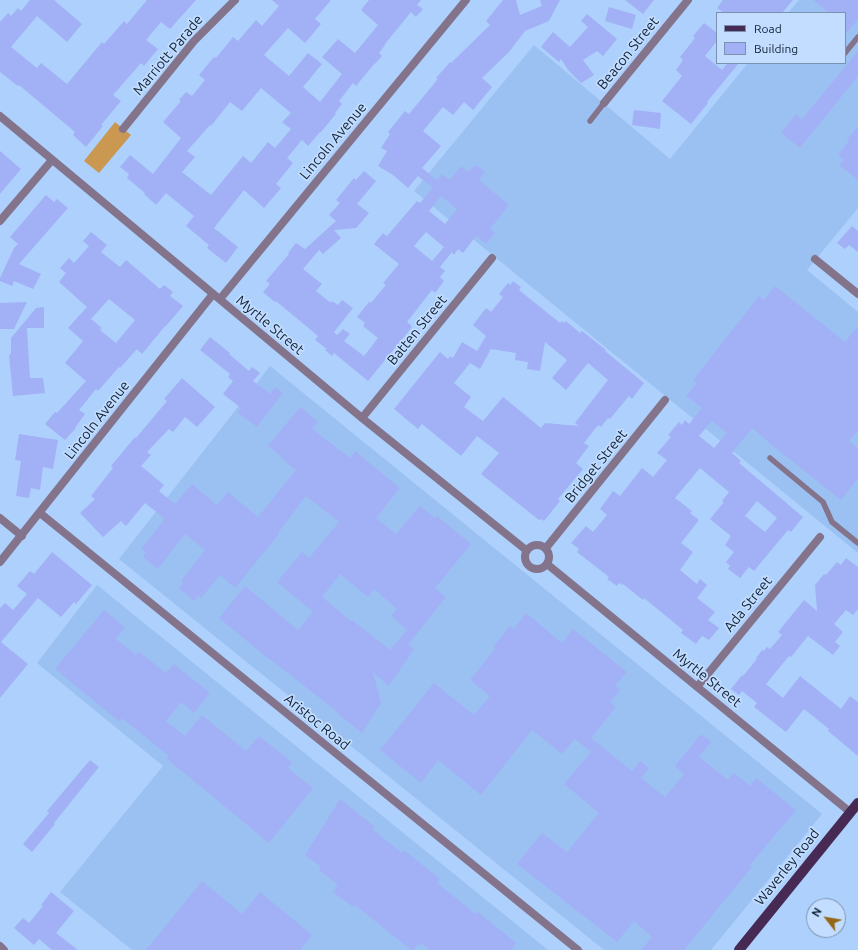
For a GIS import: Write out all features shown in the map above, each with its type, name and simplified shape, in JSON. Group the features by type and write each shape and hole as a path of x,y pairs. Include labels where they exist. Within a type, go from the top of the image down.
{"main road":[{"name":"Waverley Road","path":"739,950 858,803"}],"street":[{"name":"Marriott Parade","path":"123,129 194,41 235,0"},
{"name":"Lincoln Avenue","path":"0,562 216,297 466,0"},
{"name":"Beacon Street","path":"604,103 688,0"},
{"name":"Myrtle Street","path":"0,116 362,418 526,550"},
{"path":"0,221 52,160"},
{"name":"Batten Street","path":"362,418 492,258"},
{"path":"815,259 858,294"},
{"name":"Bridget Street","path":"546,548 665,400"},
{"name":"Aristoc Road","path":"40,513 578,950"},
{"path":"0,518 22,536"},
{"name":"Ada Street","path":"697,687 820,537"},
{"path":"533,545 543,545 550,556 547,564 540,569 530,567 524,556 526,550 533,545"},
{"name":"Myrtle Street","path":"547,564 850,812"},
{"path":"0,946 4,950"}],"lane":[{"path":"846,51 858,37"},
{"path":"590,121 604,103"},
{"path":"770,458 823,502 832,522 858,543"}],"shaded area":[{"path":"799,0 858,0 858,208 807,270 858,312 858,553 414,191 534,45 670,159 747,64 846,64 846,12 789,12"},
{"path":"115,122 131,135 99,173 84,161"},
{"path":"270,366 822,814 711,950 604,950 119,559"},
{"path":"97,585 548,950 132,950 60,892 163,766 37,663"}],"building":[{"path":"30,0 54,0 82,24 67,42 37,16 11,47 37,68 41,63 67,84 102,42 104,44 124,21 127,24 147,0 196,0 170,29 161,22 146,40 158,49 144,66 141,63 113,95 121,101 101,125 103,126 86,147 73,135 75,132 19,85 18,86 0,72 0,22 8,13 11,16 18,8 21,11"},
{"path":"272,0 331,0 315,19 321,24 305,43 288,28 264,55 289,76 308,53 322,64 303,87 320,102 342,74 322,57 338,39 355,53 378,25 361,10 369,0 421,0 417,5 423,9 416,17 411,12 379,53 382,56 356,86 353,83 339,101 342,104 321,132 308,146 302,140 287,158 293,163 276,184 281,188 264,208 244,190 214,228 238,247 226,263 207,248 209,245 186,226 194,216 166,193 156,205 144,194 145,193 127,178 129,174 120,167 130,155 153,174 181,138 163,122 181,101 179,100 186,92 192,96 205,80 199,75 214,57 216,58 233,37 238,41 256,20 262,26 279,6","holes":["261,88 291,113 282,122 291,129 275,148 268,142 251,163 243,156 211,195 182,172 195,157 187,151 210,125 211,126 230,102 242,111"]},
{"path":"503,0 516,0 520,15 542,6 540,0 560,0 549,21 525,31 509,52 482,78 492,87 473,110 464,102 453,115 443,107 423,131 441,146 422,168 437,180 442,174 450,180 461,166 469,172 474,166 478,166 485,172 479,180 509,205 490,229 495,233 486,244 476,236 463,253 458,249 454,255 452,252 440,267 445,271 440,277 444,281 435,293 432,290 407,322 412,327 368,381 334,353 332,356 325,350 327,349 315,340 318,336 263,292 270,284 266,281 289,254 288,253 296,243 305,249 336,221 329,215 340,203 336,200 354,178 356,180 364,171 376,181 357,204 369,213 356,228 334,230 341,238 323,254 319,250 303,269 322,284 316,291 331,303 332,301 338,305 342,300 353,308 334,332 337,335 343,329 350,334 344,341 364,356 378,338 363,326 365,323 357,317 386,285 383,283 399,264 374,244 383,233 387,236 417,201 420,203 433,188 418,176 408,188 393,175 378,166 387,151 381,148 390,134 388,132 405,111 409,114 450,62 451,63 490,25 486,21","holes":["441,196 457,209 445,224 429,211","426,232 444,247 432,261 414,246"]},
{"path":"625,0 654,0 643,14"},
{"path":"723,0 793,0 783,12 723,12 717,8"},
{"path":"813,0 858,0 858,19 846,34 846,12 828,12"},
{"path":"609,7 636,15 632,29 605,21"},
{"path":"587,14 617,39 603,56 597,51 583,60 594,75 581,83 568,70 561,59 559,62 541,47 553,32 570,47 588,27 581,21"},
{"path":"704,23 716,32 716,42 705,56 722,70 727,64 738,64 691,124 662,101 682,76 676,70 683,60 680,57 695,38 693,36"},
{"path":"858,51 858,76 800,148 781,133 796,114 802,119"},
{"path":"634,110 661,113 660,129 632,125"},
{"path":"858,126 858,180 839,165 844,160 838,155"},
{"path":"0,151 21,169 0,194"},
{"path":"46,195 54,202 57,199 68,208 19,264 41,274 33,289 14,281 12,286 0,281 14,248 18,244 10,237"},
{"path":"852,226 858,231 858,252 849,245 845,249 837,243"},
{"path":"91,232 107,245 101,252 120,267 126,260 160,289 164,285 173,292 170,296 183,306 142,354 137,349 98,391 96,389 79,410 85,414 76,428 65,440 45,424 86,381 65,363 83,341 68,328 87,307 59,282 66,273 60,268 69,258 74,263 89,246 83,241","holes":["109,299 135,320 116,343 100,330 102,328 91,319"]},
{"path":"513,281 521,287 519,290 560,323 562,321 564,323 566,321 580,333 582,331 644,383 632,399 629,396 610,419 608,418 601,427 598,425 584,443 589,446 576,463 583,469 558,499 560,501 544,521 541,519 539,520 481,474 499,453 477,436 461,456 422,424 418,429 394,409 440,352 448,359 450,356 453,358 462,342 477,351 486,336 473,325 486,308 491,312 503,297 499,294 508,283 510,285","holes":["545,342 567,360 552,378 566,390 588,363 608,380 575,423 579,426 545,423 541,428 503,397 483,421 464,407 471,397 454,383 470,363 480,369 491,349 516,353 515,360 528,362 527,369 540,371"]},
{"path":"775,286 845,342 858,326 858,430 849,441 858,448 858,478 841,500 752,428 732,453 741,461 739,463 803,517 791,532 788,530 754,571 749,567 740,578 728,569 730,566 726,562 734,552 725,545 731,536 710,519 724,502 722,501 729,492 700,468 675,498 692,511 690,513 699,520 681,543 693,552 680,570 697,584 700,579 707,585 697,598 715,612 708,620 719,628 709,640 702,636 696,644 681,633 683,630 644,598 643,600 623,584 622,585 619,583 617,586 607,579 609,577 577,552 579,549 571,543 586,526 593,532 607,515 600,509 613,491 620,496 642,468 653,477 667,460 657,453 671,437 668,435 679,422 682,425 685,420 689,424 702,408 686,396 697,383 693,380 759,296 764,300","holes":["712,421 727,433 714,448 699,436","757,501 777,518 765,532 745,516"]},
{"path":"27,302 14,329 0,329 0,303"},
{"path":"44,307 44,328 27,328 30,378 43,378 45,393 13,396 9,355 11,354 11,338 36,308"},
{"path":"210,337 249,371 252,367 260,373 253,381 270,394 275,387 283,393 257,427 237,412 241,408 223,394 233,381 228,377 230,374 200,350"},
{"path":"182,378 215,407 197,427 185,417 173,432 169,429 147,452 151,455 141,466 164,485 159,491 175,504 192,484 217,505 228,492 258,517 296,470 268,446 300,407 318,422 312,429 350,458 355,451 400,488 376,518 396,534 420,506 435,518 437,516 471,544 435,588 446,597 408,645 414,649 389,686 373,672 381,703 362,733 219,618 245,586 298,630 313,612 277,582 302,552 309,558 339,522 306,496 278,533 279,534 235,588 220,575 201,598 198,595 194,601 179,588 183,583 181,581 205,550 185,534 158,569 143,557 146,552 141,549 164,518 145,503 126,526 121,521 103,537 80,513 95,499 91,496 113,468 111,466 167,401 164,399","holes":["340,574 368,597 374,589 397,609 391,616 407,630 390,650 322,597"]},
{"path":"19,434 58,440 53,469 43,467 40,490 31,488 29,498 16,496 21,461 15,460"},
{"path":"52,552 92,585 76,604 74,602 61,617 38,598 1,642 28,664 0,698 0,608 5,603 13,610 27,594 17,586 30,571 34,574"},
{"path":"846,558 858,567 858,609 853,615 846,610 834,624 843,632 835,642 840,646 833,655 808,636 766,684 783,698 800,676 841,709 850,696 858,702 858,756 828,731 829,729 804,709 786,732 754,707 757,703 742,691 739,695 731,689 757,659 756,658 762,650 764,651 767,647 770,649 782,635 778,632 804,600 817,611 815,585 837,562 841,565"},
{"path":"104,610 125,627 116,639 136,655 138,651 166,673 174,664 210,693 194,713 181,702 166,721 185,736 202,715 246,751 259,736 292,762 288,768 313,788 269,843 166,758 169,756 122,718 120,722 55,669"},
{"path":"526,613 562,643 573,629 627,672 615,686 620,690 610,702 616,707 591,738 632,771 640,761 649,768 641,778 665,797 684,774 675,766 701,734 711,742 699,757 728,780 734,773 750,786 756,778 796,810 750,865 752,867 684,950 641,950 652,937 634,921 617,942 517,864 542,833 567,852 599,813 564,784 591,752 575,739 562,754 532,730 481,795 438,760 421,783 380,750 434,683 474,715 490,696 470,680 495,649 493,647 510,626 514,629"},
{"path":"90,760 99,767 32,852 23,844 49,813 47,811"},
{"path":"340,799 375,827 373,830 402,853 404,850 440,879 437,883 476,914 478,912 516,943 511,950 430,950 421,943 419,946 418,944 413,950 411,950 355,905 353,907 333,892 338,885 319,870 321,867 305,855"},
{"path":"202,881 242,914 260,892 312,935 300,950 146,950"},
{"path":"51,892 74,911 56,933 78,950 52,950 39,939 34,945 14,928 23,918 29,923 43,906 41,905"}]}
